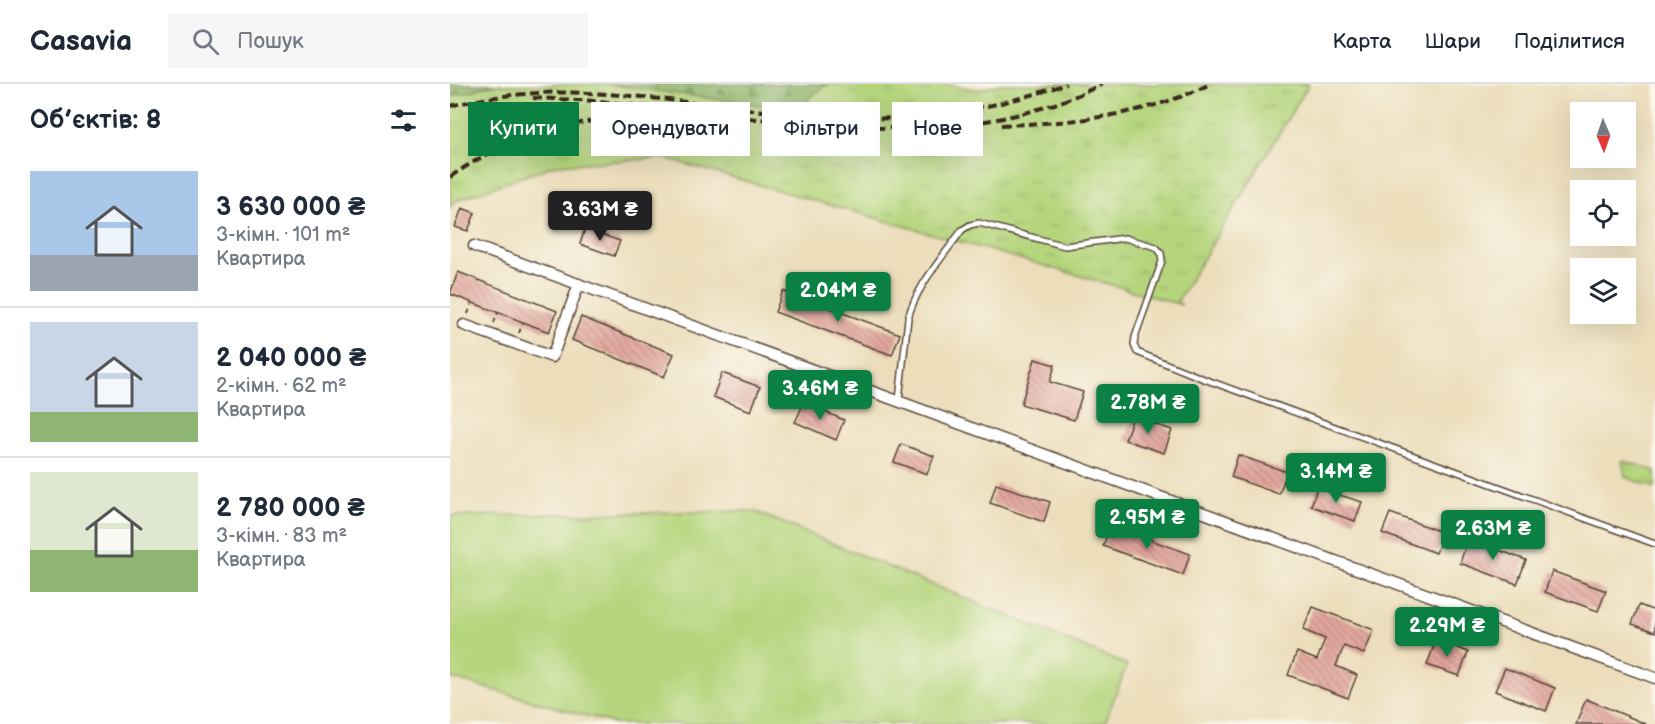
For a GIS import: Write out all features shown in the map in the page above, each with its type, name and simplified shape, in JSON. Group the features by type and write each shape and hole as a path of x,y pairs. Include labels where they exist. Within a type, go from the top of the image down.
{"street":[{"path":"474,246 1655,678"},
{"path":"464,325 552,357 579,284"}],"lane":[{"path":"899,400 908,318 912,304 962,230 979,223 1065,246 1125,238 1156,247 1161,254 1162,261 1136,337 1134,345 1137,352 1204,379 1655,544"}],"green space":[{"path":"450,84 501,84 450,97"},
{"path":"607,84 737,102 591,102 591,156 750,156 750,104 762,105 762,156 880,156 880,102 804,102 829,84 943,84 978,90 1000,84 1309,84 1177,302 1182,305 664,158 555,165 457,200 450,207 450,97 492,85"},
{"path":"607,84 829,84 804,102 762,102 762,105"},
{"path":"1622,460 1655,471 1655,488 1625,477"},
{"path":"754,511 1127,665 1105,722 1088,724 616,724 450,678 450,516"}],"building":[{"path":"462,208 475,213 468,231 455,227"},
{"path":"585,229 620,241 614,256 580,244"},
{"path":"458,272 557,311 549,332 450,294"},
{"path":"783,291 900,334 892,355 775,312"},
{"path":"581,317 674,354 664,377 572,340"},
{"path":"1035,359 1055,365 1050,382 1083,392 1074,420 1021,404"},
{"path":"722,373 760,387 751,411 713,397"},
{"path":"804,403 844,420 836,440 795,422"},
{"path":"1133,417 1172,430 1164,453 1125,440"},
{"path":"901,444 934,456 927,474 894,462"},
{"path":"1238,455 1287,472 1279,494 1231,477"},
{"path":"996,484 1050,502 1044,522 990,503"},
{"path":"1317,488 1362,502 1355,521 1311,506"},
{"path":"1390,513 1444,533 1436,553 1382,533"},
{"path":"1111,526 1190,554 1183,575 1103,546"},
{"path":"1468,539 1526,560 1517,584 1460,563"},
{"path":"1552,571 1606,591 1598,611 1545,592"},
{"path":"1639,605 1655,611 1655,632 1632,624"},
{"path":"1313,607 1374,630 1364,654 1344,646 1336,666 1357,675 1348,698 1288,675 1297,652 1317,660 1325,639 1303,630"},
{"path":"1436,640 1468,652 1459,676 1427,665"},
{"path":"1505,668 1555,688 1546,711 1495,691"},
{"path":"1586,699 1646,724 1576,724"}],"railway":[{"path":"450,106 514,95 576,93 607,94 824,117 873,119 940,114 983,107 1066,84"},
{"path":"880,127 944,126 985,121 1024,113 1063,101 1102,84"},
{"path":"1001,125 1082,120 1134,111 1160,104 1210,84"},
{"path":"533,98 608,102"},
{"path":"450,177 488,154 526,138 565,126 604,119 645,116 686,115 762,119"}]}
